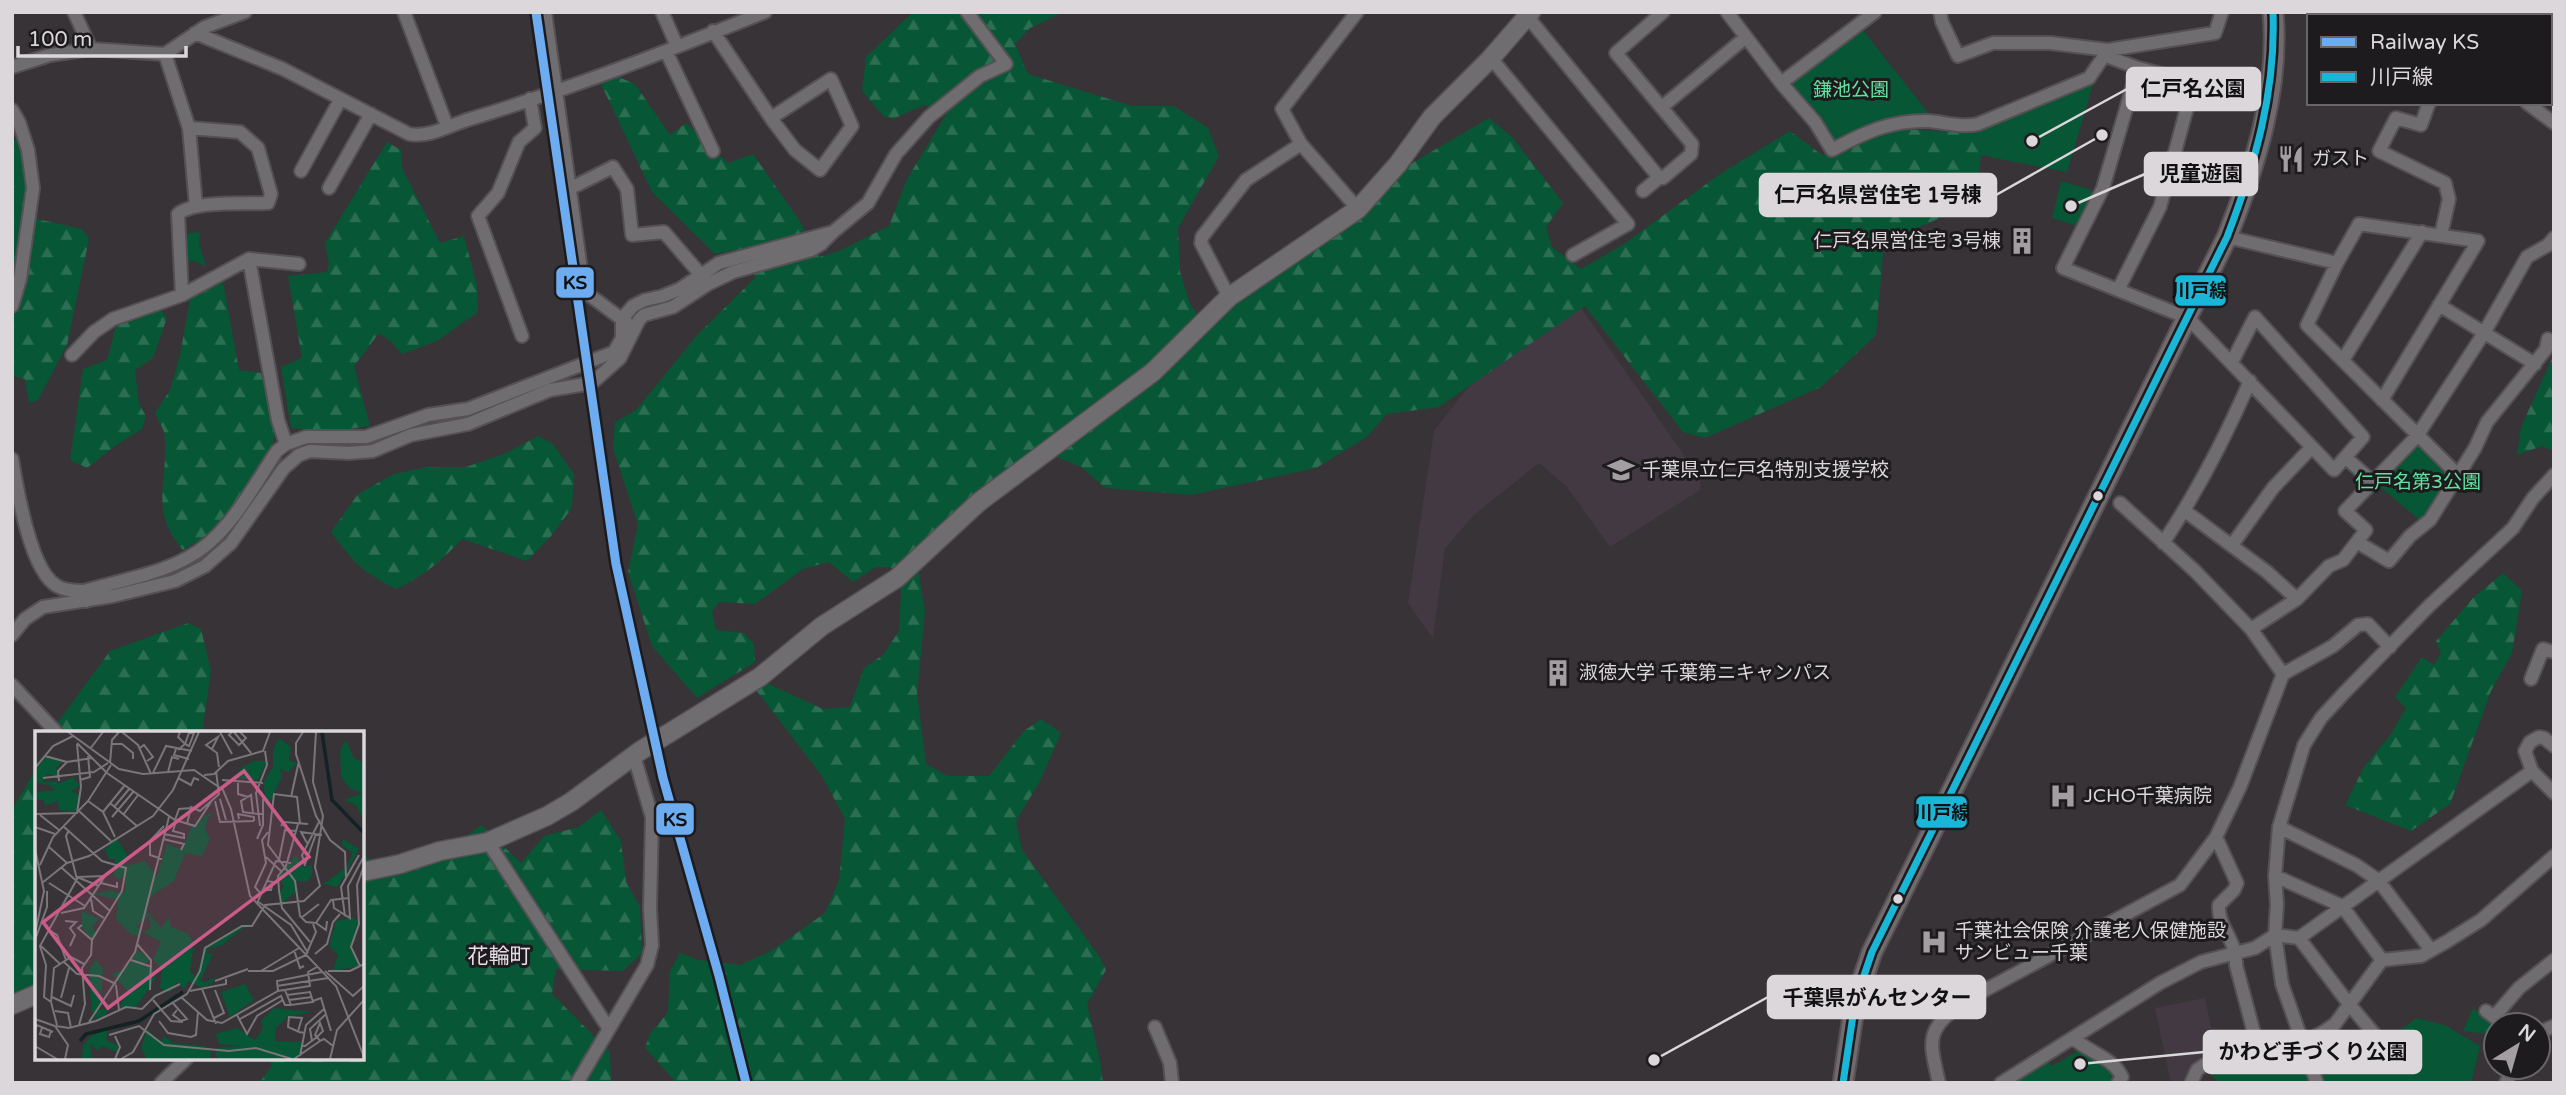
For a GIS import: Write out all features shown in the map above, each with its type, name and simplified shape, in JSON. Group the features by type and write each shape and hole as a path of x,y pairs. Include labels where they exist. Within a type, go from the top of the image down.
{"main road":[{"path":"1843,1083 1855,1002 1872,952 2227,237 2262,132 2275,50 2273,12"}],"street":[{"path":"404,12 447,125"},
{"path":"545,12 584,291 635,329"},
{"path":"662,12 672,49 713,151"},
{"path":"195,33 283,69 409,134 421,136 447,125 555,92 765,12"},
{"path":"12,459 21,511 40,567 47,578 57,586 85,596 174,581 205,566 231,543 284,468 299,455 310,451 373,451 411,435 468,424 550,390 592,383 620,358 644,315 673,307 708,284 733,272 811,250 821,244 868,203 896,154 929,117 980,76 1006,64 967,12"},
{"path":"1357,12 1282,109 1301,144 1358,209"},
{"path":"1643,191 1691,154 1693,148 1616,53 1663,12"},
{"path":"1727,12 1781,83 1815,122 1832,150 1886,125 1924,121 1969,126 1978,124 2089,78 2107,53 2215,33 2222,12"},
{"path":"1781,83 1875,12"},
{"path":"1940,12 1958,56 1993,43 2050,43 2107,53 2138,68 2268,101"},
{"path":"12,67 50,55 91,48 165,54 195,33 243,13"},
{"path":"364,872 440,851 488,842 547,816 672,730 760,677 822,626 897,578 979,502 1153,372 1229,297 1358,209 1398,164 1432,117 1491,58 1529,14 1660,177"},
{"path":"77,15 91,48"},
{"path":"713,31 771,118 795,150 820,170 852,126 831,79 771,118"},
{"path":"1662,107 1746,37"},
{"path":"165,54 189,128 196,206"},
{"path":"1491,58 1628,224"},
{"path":"2138,68 2103,188 2063,268 2188,318 2334,470 2363,438 2255,317 2232,362"},
{"path":"2119,290 2160,207 2194,82"},
{"path":"522,335 478,216 498,193 519,142 535,128 533,98"},
{"path":"301,171 340,100"},
{"path":"2428,105 2421,125 2396,118 2379,151 2445,183 2449,199 2441,235"},
{"path":"2530,105 2554,123"},
{"path":"12,110 28,150 33,188 20,279 12,306"},
{"path":"329,188 371,114"},
{"path":"182,295 178,214 196,206 268,203 271,194 258,148 240,132 189,128"},
{"path":"1229,297 1201,243 1202,237 1246,180 1301,144"},
{"path":"569,188 613,167 627,189 632,235 664,232 701,275"},
{"path":"1573,255 1641,217"},
{"path":"2382,400 2478,241 2359,225 2307,325 2417,436 2458,475"},
{"path":"12,635 24,619 43,607 85,596 189,558 222,530 277,451 286,444 306,437 366,438 428,415 468,409 614,352 622,338 622,319 633,306 680,289 719,263 833,232"},
{"path":"2343,360 2422,232"},
{"path":"2227,237 2337,263"},
{"path":"2251,629 2297,599 2329,566 2343,560 2357,542 2366,530 2345,511 2417,436 2484,333 2527,257 2548,245 2554,238"},
{"path":"248,259 278,420 286,444"},
{"path":"72,355 94,331 113,319 182,295 248,259 299,264"},
{"path":"2439,305 2535,364"},
{"path":"2357,542 2389,561 2410,536 2430,520 2487,422 2535,364 2546,349 2548,339"},
{"path":"2163,543 2185,511 2222,444 2250,381"},
{"path":"2232,545 2273,488 2311,448"},
{"path":"2346,458 2372,481"},
{"path":"2317,1083 2282,984 2275,935 2275,876 2279,827 2304,745 2321,718 2429,606 2513,528 2538,491 2554,475"},
{"path":"2120,503 2195,571 2251,629 2283,674"},
{"path":"2185,511 2232,545 2297,599"},
{"path":"1940,1083 1931,1046 1935,1029 1947,1014 1963,1002 2180,885 2216,837 2240,787 2283,674 2333,646 2358,625 2368,624 2390,647"},
{"path":"2532,679 2543,649 2554,652"},
{"path":"12,685 55,731"},
{"path":"2554,746 2539,737 2530,742 2525,751 2532,771 2554,793"},
{"path":"577,1083 647,965 652,945 652,817 637,754"},
{"path":"2001,1083 2160,983 2201,961 2255,948 2275,935 2299,937 2532,771"},
{"path":"2279,827 2356,865 2378,880 2431,950"},
{"path":"2216,837 2236,883 2234,890 2219,905 2218,913 2237,953 2236,965 2260,1056"},
{"path":"488,842 610,1029"},
{"path":"2190,1083 2197,1070 2204,1065 2282,1052 2305,1043 2335,1024 2382,960 2421,956 2482,920 2554,856"},
{"path":"2275,876 2342,906 2382,960"},
{"path":"2299,937 2381,1042"},
{"path":"2501,1011 2519,988 2554,960"},
{"path":"12,1005 35,995"},
{"path":"1155,1027 1170,1063 1172,1083"},
{"path":"2073,1038 2120,1072 2122,1077 2118,1083"},
{"path":"161,1083 185,1060"}],"shaded area":[{"name":"千葉県立仁戸名特別支援学校","path":"1579,305 1700,478 1700,490 1610,547 1567,487 1539,463 1474,515 1445,548 1433,638 1408,603 1434,431 1464,392 1495,363"},
{"path":"2205,998 2218,1059 2188,1083 2171,1083 2155,1008"}],"green space":[{"path":"913,12 1064,12 1030,28 1015,44 1028,74 1132,106 1174,106 1208,128 1219,156 1178,228 1180,272 1190,304 1206,327 1409,165 1489,118 1512,137 1563,203 1546,227 1552,247 1581,269 1624,244 1720,174 1790,131 1822,155 1901,129 1954,132 2009,127 2050,162 1981,155 1975,203 1884,242 1876,335 1821,387 1705,438 1683,432 1585,306 1439,407 1387,414 1367,437 1316,468 1191,495 1105,488 1081,467 1037,449 919,545 919,575 925,611 917,694 926,764 948,776 989,776 1024,731 1041,719 1061,733 1040,781 1016,821 1022,850 1099,956 1106,970 1087,1004 1103,1083 677,1083 645,1048 650,1034 668,1012 670,971 680,953 699,960 740,965 771,951 825,913 839,880 845,819 822,776 756,690 766,683 823,709 850,707 864,668 883,655 899,631 901,592 897,568 876,567 853,582 829,562 803,569 755,604 719,602 712,612 716,630 744,633 754,644 755,662 697,698 652,646 628,572 638,525 613,448 615,422 636,410 698,334 755,278 748,248 715,254 652,192 601,84 616,76 635,84 670,135 686,123 728,163 753,154 799,220 819,257 839,251 889,226 907,179 947,113 924,105 893,119 883,116 862,91 866,57"},
{"path":"2554,12 2554,109 2549,105 2552,105 2552,14 2407,14"},
{"name":"鎌池公園","path":"1862,29 1933,119 1834,147 1791,88 1792,82"},
{"path":"2094,81 2067,172 1989,157 1984,126"},
{"path":"17,139 24,167 24,216 82,229 89,239 67,345 38,400 29,403 25,379 12,376 12,140"},
{"path":"387,142 401,150 402,168 440,243 464,236 477,286 478,312 437,341 402,354 379,333 354,366 370,426 328,432 291,428 281,367 302,358 288,276 327,272 329,263 325,243"},
{"path":"2061,181 2091,190 2093,194 2077,226 2052,218"},
{"path":"200,232 199,244 206,266 190,260 185,274 183,234"},
{"path":"223,282 239,370 261,373 276,432 271,450 236,501 208,535 183,550 166,523 163,509 165,438 155,413 170,390 180,355 190,299"},
{"path":"160,309 167,318 153,358 135,370 139,404 146,416 142,429 87,468 70,460 83,369 107,360 117,322"},
{"path":"2554,354 2554,451 2542,446 2517,455 2521,427"},
{"path":"538,436 553,444 574,474 572,508 551,536 527,561 462,539 432,567 396,589 359,565 331,532 358,494 394,474 428,467 466,467 504,454"},
{"name":"仁戸名第3公園","path":"2417,444 2451,477 2422,522 2377,484"},
{"path":"2503,573 2522,591 2512,653 2491,691 2450,804 2411,831 2345,805 2364,767 2391,734 2406,708 2395,697 2422,657 2434,665 2441,653 2436,641 2473,598"},
{"path":"188,623 201,629 211,671 202,731 51,731 110,651"},
{"path":"35,768 35,984 33,990 12,999 12,809"},
{"path":"601,810 621,841 626,882 640,907 642,953 623,971 556,969 552,994 610,1052 611,1083 259,1083 272,1066 269,1060 364,1060 364,855 396,875 458,843 481,825 521,863 544,836 579,827"},
{"path":"2473,1008 2482,1015 2482,1033 2463,1031"},
{"path":"2416,1018 2445,1025 2480,1046 2471,1083 2219,1083 2205,1068 2343,1036 2389,1040"},
{"path":"2081,1049 2097,1057 2116,1075 2113,1083 2011,1083 2047,1061 2052,1066"}],"rail line":[{"name":"KS","path":"536,12 616,564 663,778 746,1083"}],"transit line":[{"name":"川戸線","path":"1843,1083 1855,1002 1872,952 2227,237 2262,127 2271,71 2273,12"}],"place":[{"name":"仁戸名県営住宅 1号棟","path":"2102,135"},
{"name":"仁戸名公園","path":"2032,141"},
{"name":"ガスト","path":"2291,159"},
{"name":"児童遊園","path":"2071,206"},
{"name":"仁戸名県営住宅 3号棟","path":"2022,241"},
{"name":"千葉県立仁戸名特別支援学校","path":"1621,470"},
{"name":"淑徳大学 千葉第ニキャンパス","path":"1558,673"},
{"name":"JCHO千葉病院","path":"2063,796"},
{"name":"千葉社会保険 介護老人保健施設 サンビュー千葉","path":"1934,942"},
{"name":"千葉県がんセンター","path":"1654,1060"},
{"name":"かわど手づくり公園","path":"2080,1064"}],"district":[{"name":"花輪町","path":"499,956"}]}
